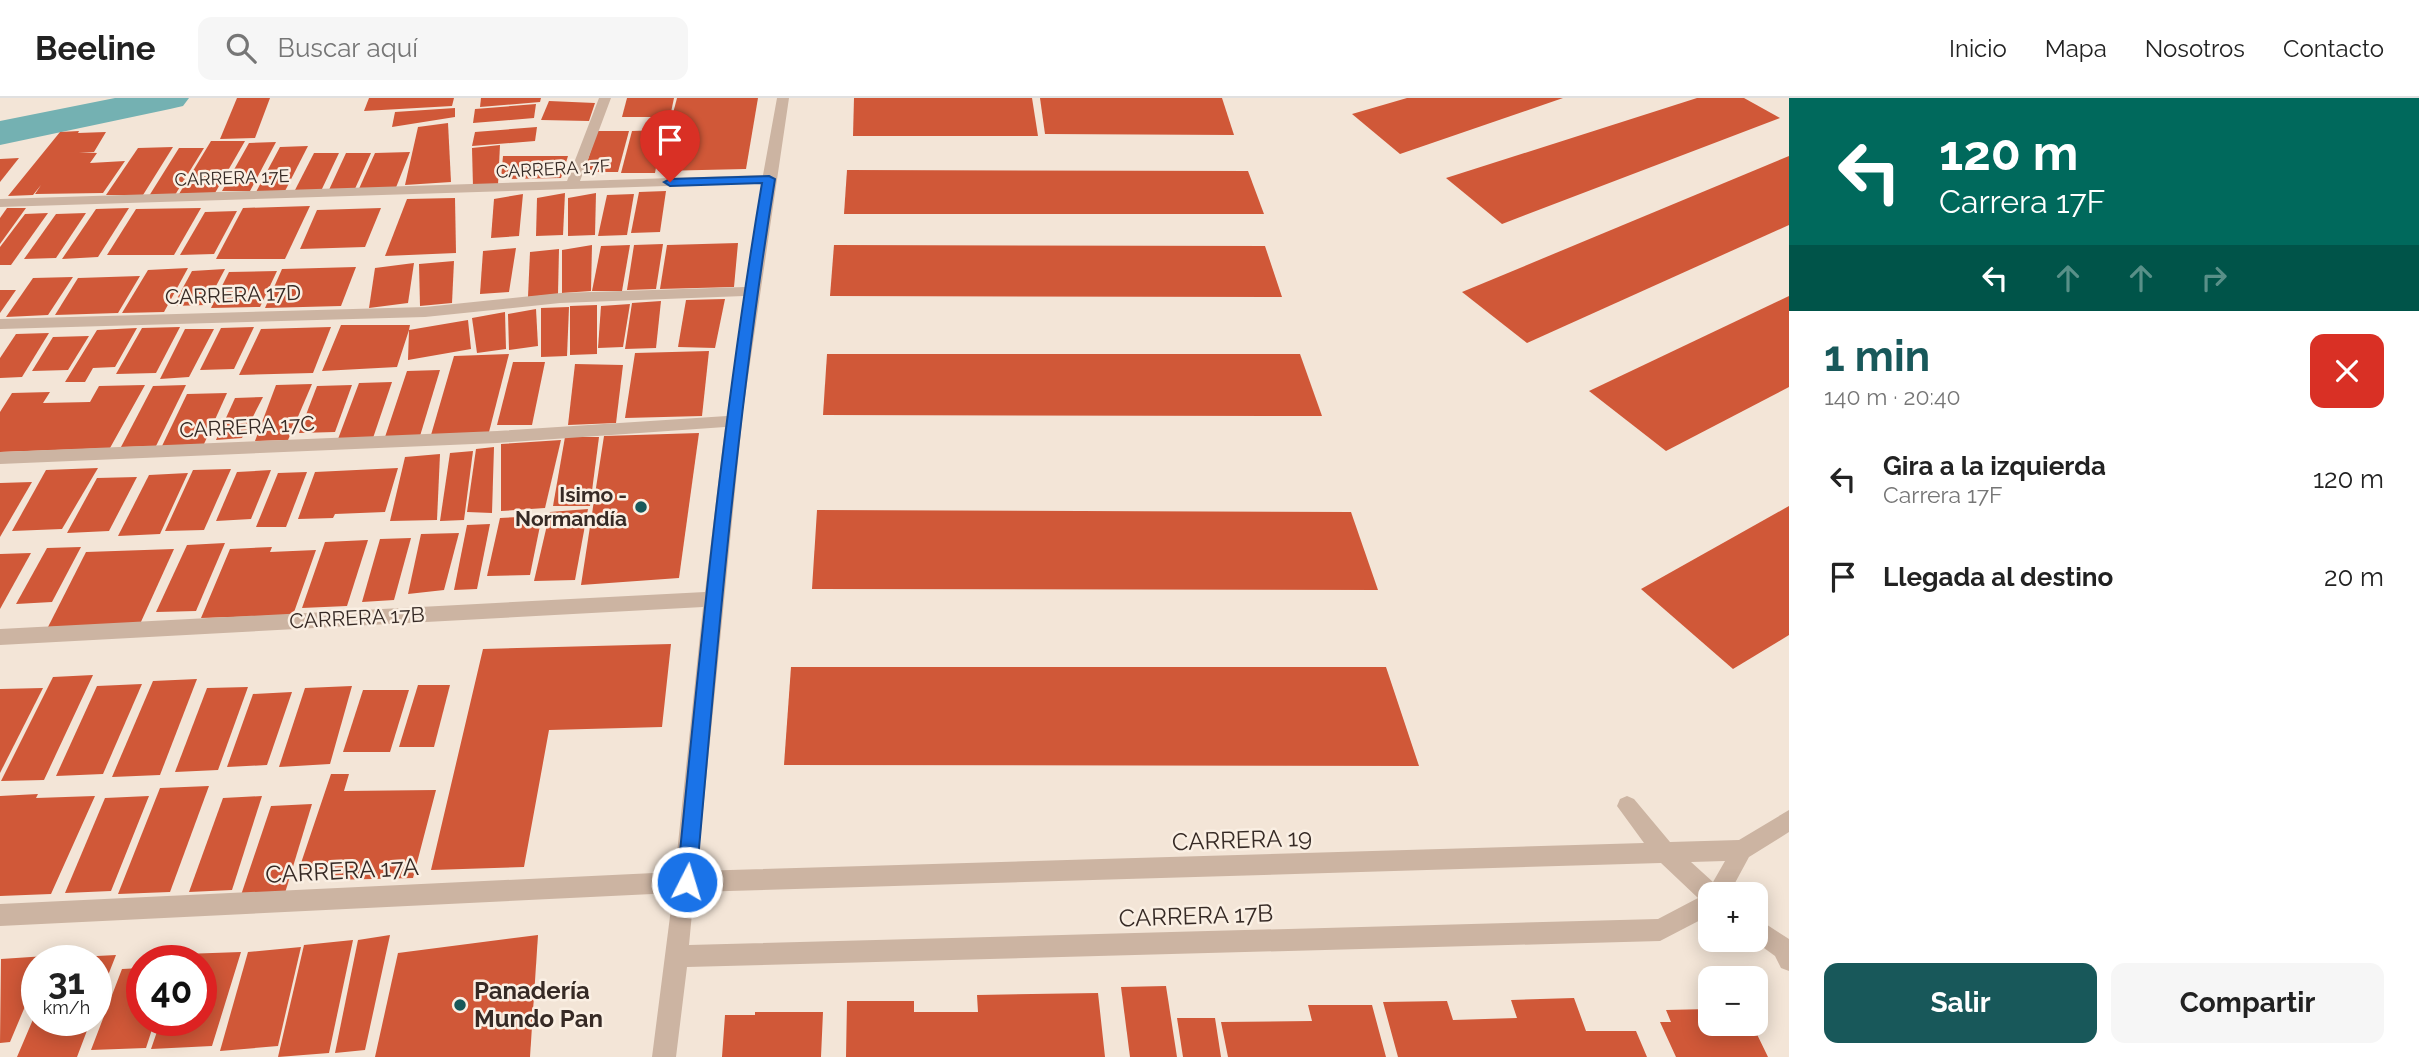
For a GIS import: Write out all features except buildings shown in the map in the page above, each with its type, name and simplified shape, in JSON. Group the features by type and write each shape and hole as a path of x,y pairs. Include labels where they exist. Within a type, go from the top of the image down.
{"street":[{"path":"572,185 605,98"},
{"path":"664,1057 687,882 713,599 750,290 783,98"},
{"name":"CARRERA 17F","path":"465,191 769,179"},
{"name":"CARRERA 17E","path":"0,203 465,191"},
{"name":"CARRERA 17D","path":"0,324 425,312 560,298 750,290"},
{"name":"CARRERA 17C","path":"0,458 497,437 734,421"},
{"name":"CARRERA 17B","path":"0,637 713,599"},
{"path":"1627,806 1666,853 1698,883"},
{"path":"1725,882 1742,850 1789,820"},
{"name":"CARRERA 19","path":"687,882 1742,850"},
{"name":"CARRERA 17A","path":"0,915 687,882"},
{"name":"CARRERA 17B","path":"678,956 1660,930 1698,909"},
{"path":"1768,937 1783,948 1789,960"}],"waterway":[{"path":"0,133 170,98"}],"place":[{"name":"Isimo - Normandía","path":"641,507"},
{"name":"Panadería Mundo Pan","path":"460,1005"}],"route":[{"path":"670,182 769,179 750,290 713,599 687,882"}]}
